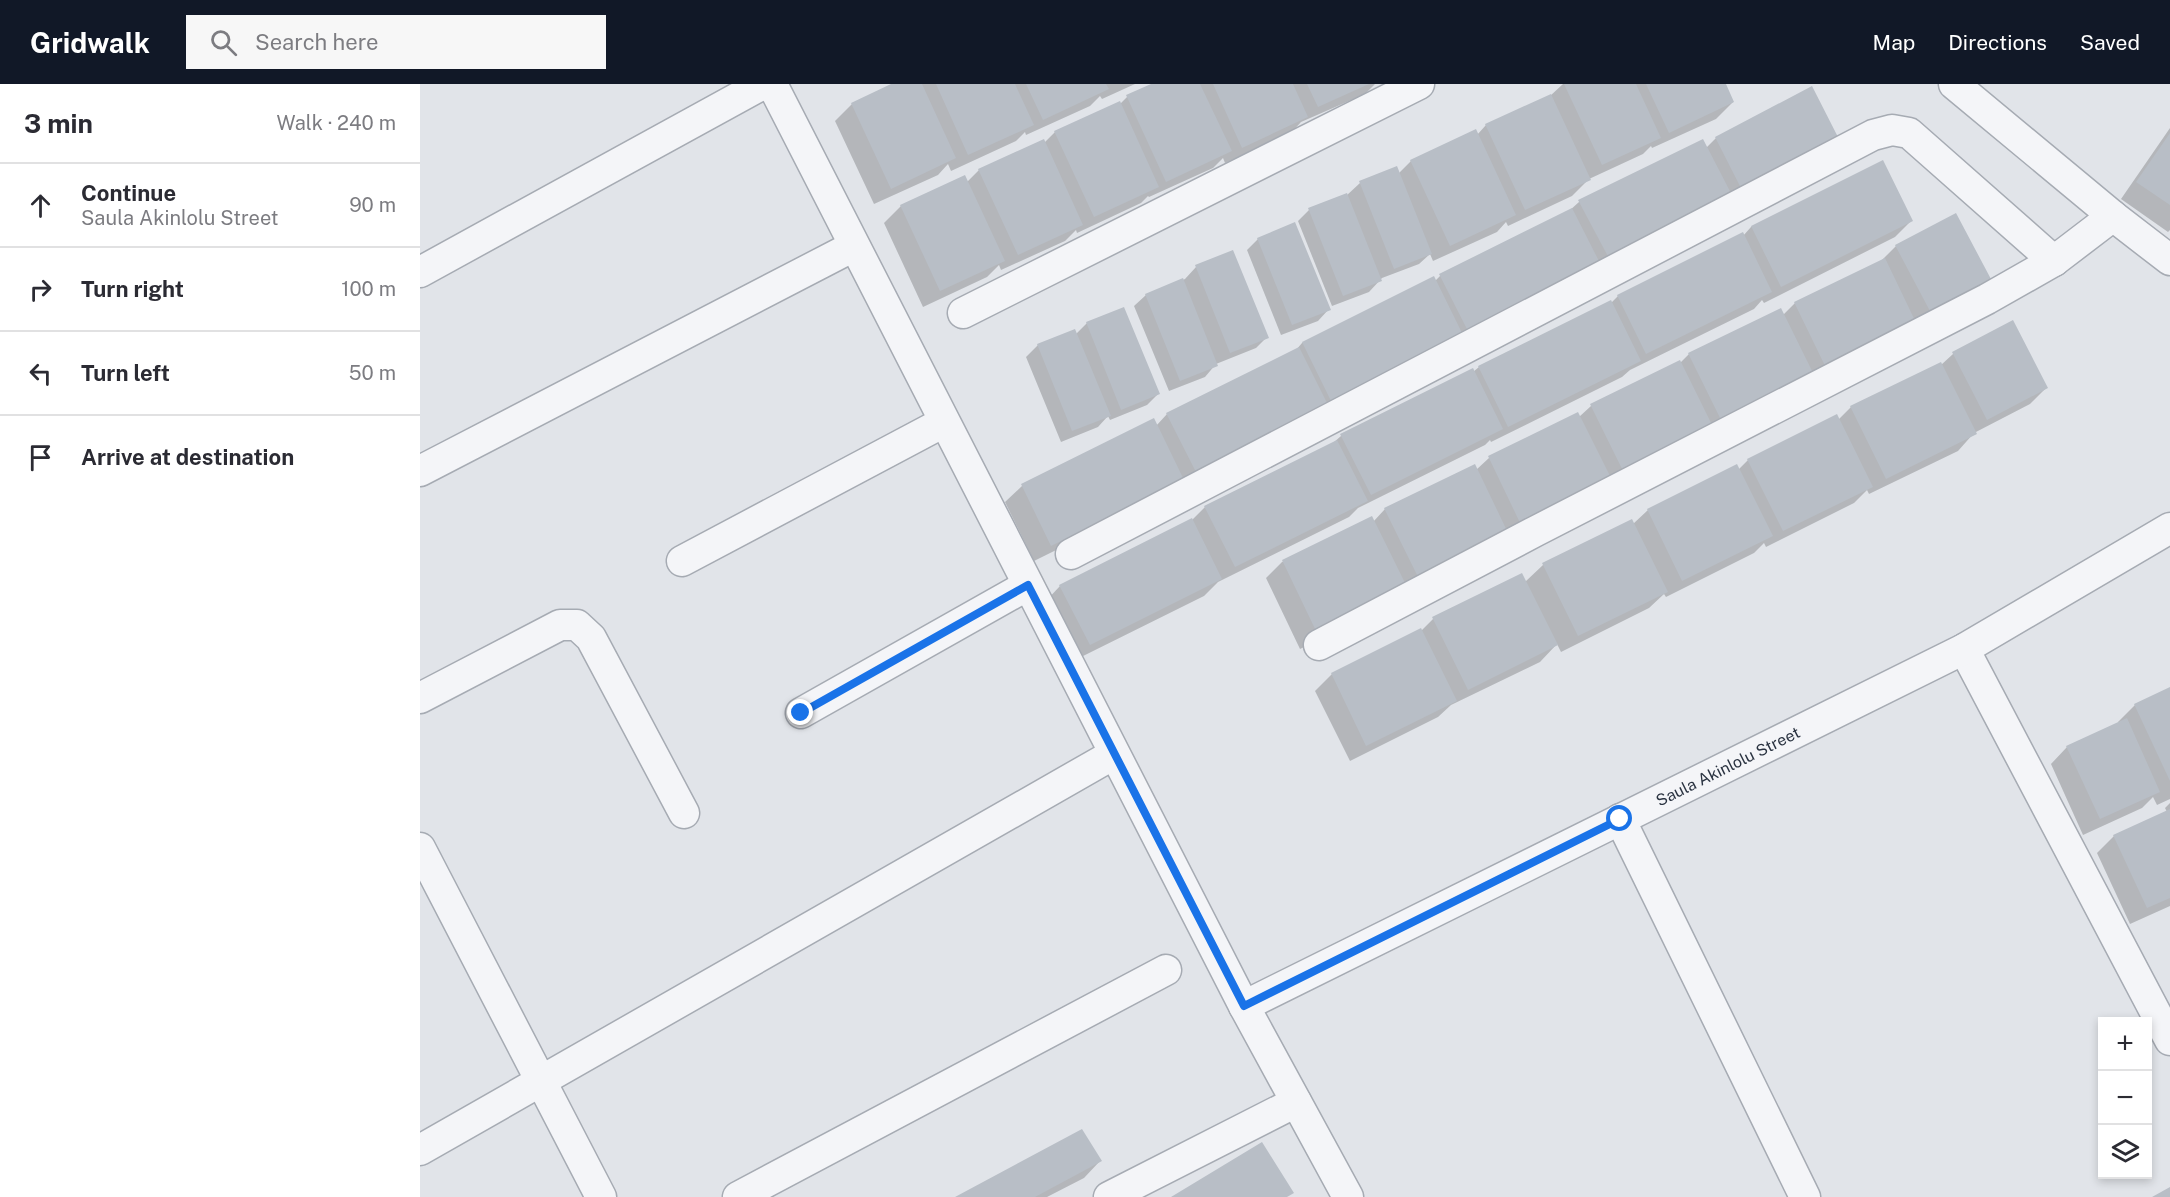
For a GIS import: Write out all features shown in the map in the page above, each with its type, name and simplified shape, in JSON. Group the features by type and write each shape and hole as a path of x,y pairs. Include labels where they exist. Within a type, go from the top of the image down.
{"street":[{"path":"420,272 763,84"},
{"path":"772,84 1244,1006 1348,1197"},
{"path":"963,313 1419,84"},
{"path":"1954,84 2113,216 2170,260"},
{"path":"1071,554 1863,141 1892,130 1909,133 2054,261"},
{"path":"1319,645 1987,300 2054,261 2113,216"},
{"path":"420,471 854,246"},
{"path":"682,561 944,422"},
{"name":"Saula Akinlolu Street","path":"1244,1006 1964,649 2170,528"},
{"path":"801,713 1028,585"},
{"path":"420,698 560,625 577,625 591,638 684,813"},
{"path":"1964,649 2170,1040"},
{"path":"420,1150 1114,754"},
{"path":"1620,819 1806,1197"},
{"path":"420,848 601,1197"},
{"path":"738,1197 1166,970"},
{"path":"1109,1197 1296,1102"}],"building":[{"path":"891,84 922,84 956,158 891,189 851,103"},
{"path":"936,84 1015,84 1034,125 968,155"},
{"path":"1026,84 1106,84 1109,89 1043,120"},
{"path":"1151,84 1200,84 1232,151 1166,182 1126,95"},
{"path":"1213,84 1293,84 1308,117 1242,148"},
{"path":"1307,84 1369,84 1318,107"},
{"path":"1564,84 1636,84 1661,138 1602,165"},
{"path":"1646,84 1726,84 1734,102 1669,133"},
{"path":"1812,86 1841,143 1744,194 1715,137"},
{"path":"1551,94 1591,180 1525,210 1485,124"},
{"path":"1120,101 1159,187 1094,217 1054,131"},
{"path":"1476,129 1516,215 1450,246 1410,160"},
{"path":"2170,133 2170,205 2136,182"},
{"path":"1044,139 1083,225 1018,255 978,169"},
{"path":"1703,139 1734,199 1611,262 1578,200"},
{"path":"1883,160 1913,221 1781,287 1751,226"},
{"path":"1397,166 1432,254 1394,269 1359,181"},
{"path":"965,175 1005,261 940,291 900,205"},
{"path":"1347,193 1382,281 1343,296 1308,208"},
{"path":"1572,208 1603,269 1470,335 1439,274"},
{"path":"1956,213 1992,281 1931,313 1895,245"},
{"path":"1295,222 1331,310 1292,325 1257,238"},
{"path":"1743,232 1772,292 1646,354 1617,295"},
{"path":"1233,250 1269,338 1230,353 1195,265"},
{"path":"1885,258 1920,331 1829,374 1794,302"},
{"path":"1434,276 1464,337 1332,403 1302,342"},
{"path":"1183,278 1218,366 1180,381 1145,294"},
{"path":"1611,300 1641,361 1508,427 1478,366"},
{"path":"1124,307 1160,394 1121,410 1086,322"},
{"path":"1781,308 1816,379 1723,424 1688,353"},
{"path":"2013,320 2048,388 1987,420 1952,352"},
{"path":"1075,329 1111,416 1072,431 1037,344"},
{"path":"1299,347 1329,407 1197,474 1166,413"},
{"path":"1680,360 1716,433 1626,477 1590,404"},
{"path":"1941,362 1977,434 1886,479 1850,406"},
{"path":"1473,368 1503,429 1371,495 1340,434"},
{"path":"1578,412 1614,484 1523,529 1488,456"},
{"path":"1837,414 1873,487 1783,531 1747,459"},
{"path":"1154,418 1184,480 1051,546 1021,484"},
{"path":"1337,440 1368,501 1235,567 1204,506"},
{"path":"1475,464 1510,537 1420,581 1384,508"},
{"path":"1737,464 1773,536 1682,581 1647,509"},
{"path":"1372,516 1408,589 1317,633 1282,560"},
{"path":"1192,518 1222,579 1090,645 1059,585"},
{"path":"1632,519 1668,592 1578,636 1542,563"},
{"path":"1522,573 1558,645 1468,690 1432,617"},
{"path":"1421,628 1457,701 1366,746 1331,673"},
{"path":"2170,687 2170,781 2134,704"},
{"path":"2127,718 2160,792 2100,819 2066,746"},
{"path":"2170,809 2170,898 2147,908 2113,835"},
{"path":"1082,1129 1102,1161 1035,1197 955,1197"},
{"path":"1262,1142 1294,1193 1287,1197 1171,1197"},
{"path":"2170,1187 2170,1197 2152,1197"}],"route":[{"path":"801,713 1028,585 1244,1006 1620,819"}]}
